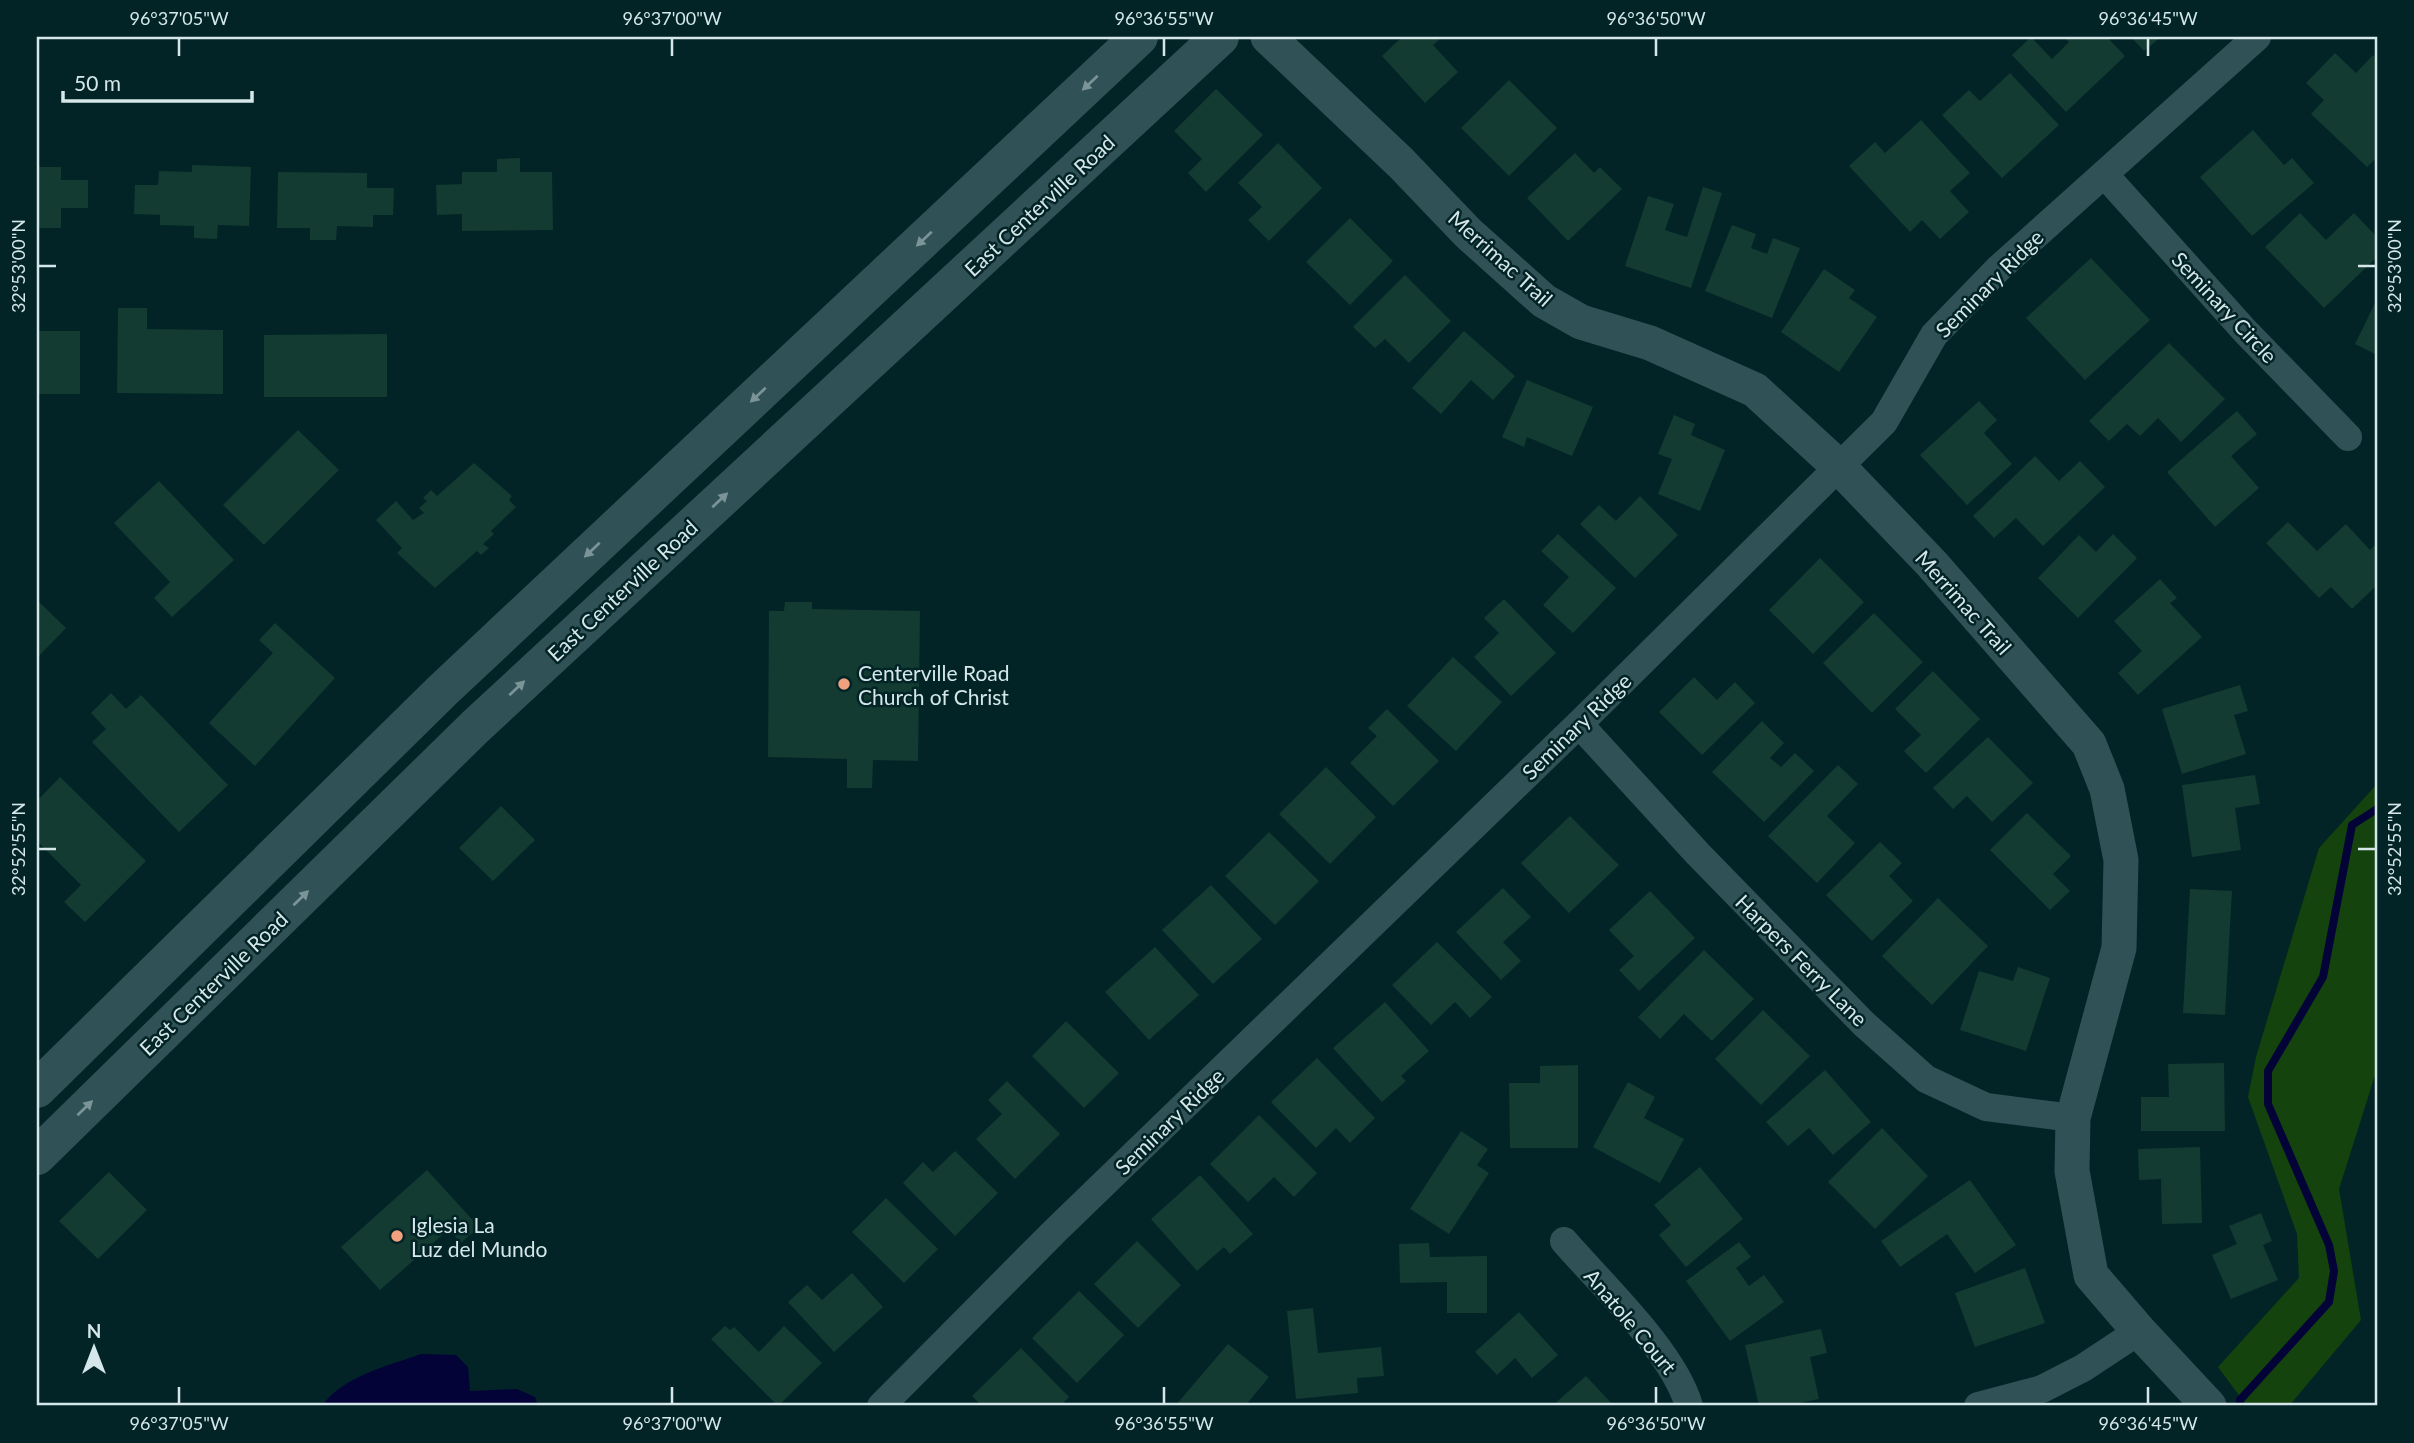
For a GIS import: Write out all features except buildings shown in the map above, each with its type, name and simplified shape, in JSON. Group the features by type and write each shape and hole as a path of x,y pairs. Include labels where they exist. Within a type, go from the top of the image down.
{"main road":[{"path":"37,1089 443,690 1139,37"},
{"name":"East Centerville Road","path":"37,1156 475,727 1220,37"},
{"path":"815,341 853,377"},
{"path":"443,690 475,727"},
{"path":"113,1016 148,1046"}],"street":[{"name":"Merrimac Trail","path":"1268,37 1401,163 1468,233 1544,300 1581,321 1650,343 1755,390 1839,467 1932,564 2089,744 2107,789 2121,860 2119,948 2073,1118 2071,1171 2091,1275 2138,1331 2209,1406"},
{"name":"Seminary Ridge","path":"881,1406 1056,1230 1578,724 1884,422 1934,335 1998,270 2257,37"},
{"name":"Seminary Circle","path":"2104,174 2245,331 2348,438"},
{"name":"Harpers Ferry Lane","path":"1578,724 1864,1024 1926,1079 1986,1107 2073,1118"},
{"name":"Anatole Court","path":"1564,1241 1683,1383 1689,1406"},
{"path":"1978,1406 2042,1389 2082,1368 2138,1331"}],"green space":[{"path":"2377,784 2377,1069 2339,1189 2361,1320 2289,1406 2247,1406 2218,1367 2299,1278 2297,1234 2248,1097 2256,1057 2319,848"}],"shaded area":[{"path":"421,1354 456,1355 468,1367 470,1391 517,1389 535,1397 538,1406 322,1406 342,1387 354,1380"}],"waterway":[{"path":"2240,1400 2329,1302 2334,1271 2329,1245 2268,1104 2268,1071 2323,977 2352,825 2377,809"}],"place":[{"name":"Centerville Road Church of Christ","path":"844,684"},
{"name":"Iglesia La Luz del Mundo","path":"397,1236"}]}
